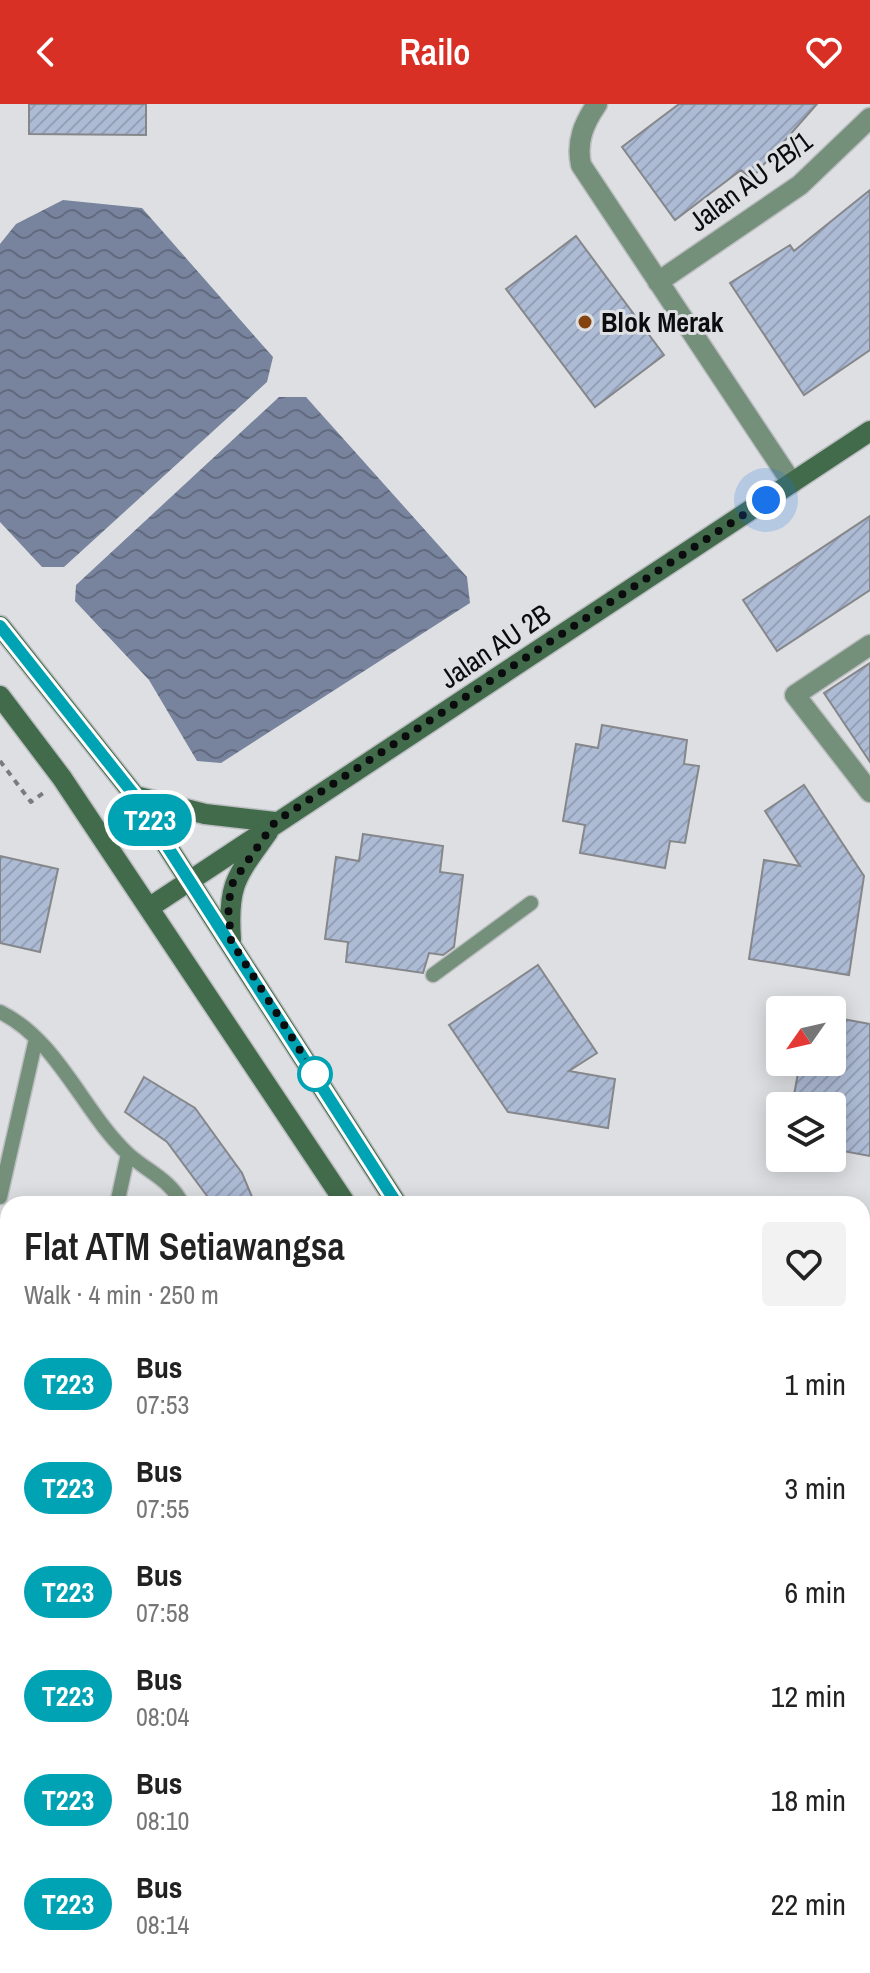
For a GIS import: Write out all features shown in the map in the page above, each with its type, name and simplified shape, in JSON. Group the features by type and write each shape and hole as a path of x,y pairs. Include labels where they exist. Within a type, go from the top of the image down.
{"main road":[{"name":"Jalan AU 2B","path":"150,907 870,431"},
{"path":"0,626 135,796 231,941 392,1196"},
{"path":"0,696 62,778 150,907 341,1196"},
{"path":"135,796 205,814 275,822 233,882 228,905 231,941"}],"street":[{"path":"597,104 586,120 577,148 581,165 792,483"},
{"name":"Jalan AU 2B/1","path":"658,282 800,185 870,118"},
{"path":"870,645 795,695 870,792"}],"lane":[{"path":"433,975 531,903"},
{"path":"0,1012 15,1019 36,1039 128,1154 175,1188 178,1196"},
{"path":"0,1196 36,1039"},
{"path":"119,1196 128,1154"}],"path":[{"path":"0,761 31,802"}],"water":[{"path":"63,200 142,208 273,357 267,382 64,567 42,567 0,522 0,244 16,224"},
{"path":"279,397 306,397 467,577 470,603 221,763 197,761 149,680 75,601 76,585"}],"building":[{"path":"29,104 146,104 146,135 29,134"},
{"path":"679,104 817,104 751,179 741,170 675,220 622,147"},
{"path":"870,190 870,350 804,395 730,283 790,245 794,251"},
{"name":"Blok Merak","path":"576,236 664,355 595,407 506,289"},
{"path":"870,516 870,590 777,651 743,600"},
{"path":"870,663 870,762 824,693"},
{"path":"602,725 687,740 684,764 699,766 685,843 670,841 665,868 580,853 585,825 563,821 576,744 598,748"},
{"path":"804,785 864,876 849,975 749,959 764,860 800,866 765,811"},
{"path":"363,834 443,846 440,872 463,875 454,947 443,955 429,953 423,973 346,962 348,942 325,939 336,857 359,861"},
{"path":"0,856 58,869 40,952 0,943"},
{"path":"538,965 597,1053 569,1071 615,1079 608,1128 508,1112 449,1025"},
{"path":"846,1020 870,1024 870,1156 846,1152 846,1092 795,1092 797,1076 846,1076"},
{"path":"144,1077 195,1108 242,1173 252,1196 207,1196 167,1142 125,1112"}],"bus line":[{"name":"T223","path":"0,626 135,796 231,941 392,1196"}],"place":[{"name":"Blok Merak","path":"585,322"}],"route":[{"path":"315,1074 231,941 228,905 233,882 275,822 406,739 766,500"}]}
